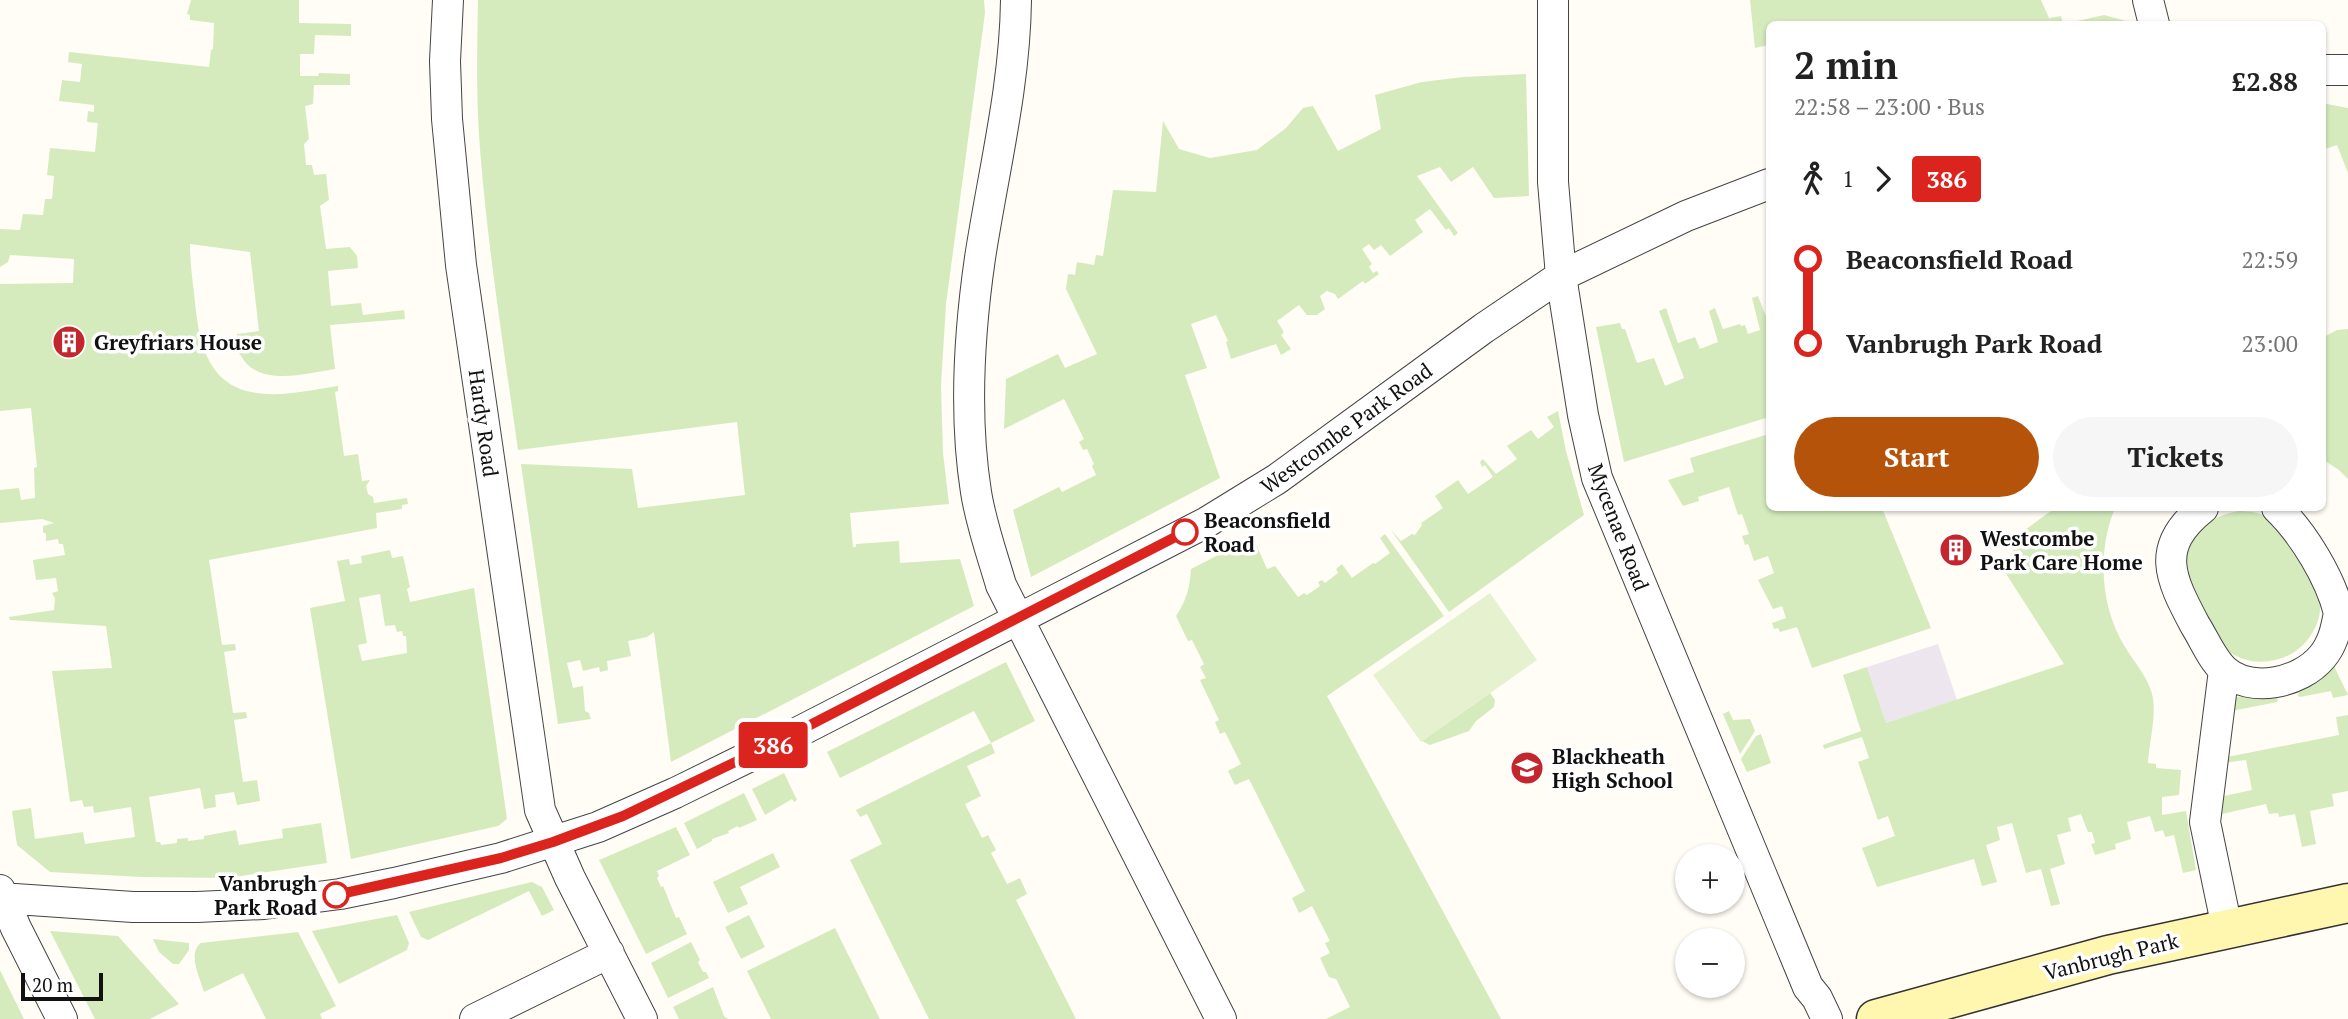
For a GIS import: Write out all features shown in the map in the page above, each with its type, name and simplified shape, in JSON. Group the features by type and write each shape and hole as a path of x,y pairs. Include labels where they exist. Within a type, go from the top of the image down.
{"main road":[{"name":"Vanbrugh Park","path":"1876,1019 2096,958 2348,903"}],"street":[{"name":"Hardy Road","path":"448,0 445,61 447,119 461,265 540,810 553,842"},
{"path":"1016,0 1007,95 978,273 972,337 970,419 981,519 1001,585 1221,1019"},
{"name":"Mycenae Road","path":"1553,0 1553,182 1561,276 1583,415 1597,478 1808,987 1817,998 1827,1019"},
{"path":"2148,0 2153,21"},
{"path":"2326,70 2348,70"},
{"name":"Westcombe Park Road","path":"1,896 134,907 264,904 340,894 394,883 553,842 598,827 675,793 1242,502 1561,276 1686,216 1766,185"},
{"path":"2199,511 2187,520 2174,541 2171,565 2175,588 2209,649 2224,670 2244,681 2268,683 2285,681 2304,672 2321,658 2334,638 2344,614 2327,579 2291,522 2280,511"},
{"path":"2224,670 2205,822 2227,928"},
{"path":"553,842 642,1019"},
{"path":"1,896 62,1019"},
{"path":"475,1019 609,953"}],"shaded area":[{"path":"1938,644 1957,700 1886,723 1867,667"}],"green space":[{"path":"191,0 299,0 299,23 351,24 351,36 315,35 314,54 300,54 300,76 318,76 319,73 350,74 350,85 314,85 313,104 305,106 309,139 304,144 306,165 312,165 314,175 326,174 329,200 320,206 326,249 350,247 357,256 358,268 328,271 331,306 361,303 363,315 404,310 405,319 330,325 335,369 298,375 271,375 249,366 241,356 237,343 237,334 259,331 250,252 190,244 191,268 201,339 213,367 222,378 235,387 262,394 294,393 338,386 338,391 335,392 344,456 358,454 362,481 370,480 366,486 374,503 407,498 408,504 402,505 402,509 376,513 377,528 209,560 222,645 235,644 236,650 224,652 233,713 246,712 247,718 234,720 243,782 257,780 260,801 237,805 234,792 215,795 216,807 204,809 200,788 149,797 156,842 161,845 177,843 177,839 204,839 204,836 236,830 239,845 283,838 282,829 321,823 327,863 228,878 50,872 17,845 12,811 31,808 35,839 83,832 85,844 135,837 131,807 94,813 93,806 84,807 82,800 70,802 52,671 112,668 106,626 10,620 9,617 54,610 55,598 52,593 58,591 56,578 36,580 33,560 65,555 63,544 59,544 58,539 46,541 43,526 54,523 42,519 0,523 0,490 19,488 21,500 35,498 34,468 37,467 31,408 0,411 0,284 73,283 74,259 10,255 8,262 0,267 0,229 20,230 23,214 43,215 45,199 52,199 54,176 47,175 50,148 95,152 98,123 87,122 88,111 94,112 94,105 59,101 62,80 80,82 82,64 68,62 69,52 209,67 214,23 190,20 190,15 187,14"},
{"path":"478,0 984,0 985,13 946,304 941,385 943,453 949,504 850,513 853,547 856,547 856,544 899,541 900,563 960,559 974,606 671,762 654,632 647,637 628,641 631,656 607,661 608,670 600,672 599,667 583,671 580,660 567,663 573,688 583,686 585,711 591,719 558,724 521,464 632,469 638,508 745,495 737,422 518,450 483,187 478,112"},
{"path":"1750,0 2041,0 2049,18 2061,16 2062,21 1766,21 1766,46 1755,48"},
{"path":"2104,15 2126,21 2077,21"},
{"path":"1526,74 1529,196 1494,198 1473,167 1451,182 1440,167 1417,176 1458,233 1454,236 1449,228 1446,230 1430,209 1415,220 1423,232 1390,256 1381,245 1374,250 1369,244 1362,249 1372,264 1369,267 1373,273 1377,271 1379,274 1365,284 1363,281 1338,299 1335,294 1327,291 1320,296 1325,309 1317,315 1307,315 1299,305 1277,321 1284,332 1281,335 1291,349 1281,355 1276,344 1231,359 1226,342 1228,341 1216,315 1191,324 1207,368 1185,375 1220,478 1031,577 1013,510 1059,487 1062,492 1096,475 1087,449 1083,450 1079,442 1084,439 1064,399 1004,429 1006,379 1058,354 1065,368 1097,354 1066,289 1068,274 1075,275 1077,262 1094,265 1096,255 1103,256 1113,190 1156,192 1163,121 1179,149 1210,158 1257,150 1286,128 1303,108 1313,106 1338,151 1381,129 1375,95 1422,82"},
{"path":"2326,104 2348,108 2348,173 2337,145 2326,149"},
{"path":"1758,296 1766,316 1766,418 1624,462 1596,327 1620,323 1622,329 1625,329 1637,363 1654,358 1665,386 1684,378 1659,311 1666,308 1678,343 1695,337 1700,349 1718,342 1709,311 1715,308 1723,329 1740,324 1745,325 1748,334 1760,330 1752,298"},
{"path":"2348,329 2348,479 2326,462 2326,336 2337,330"},
{"path":"1558,411 1584,515 1449,612 1391,530 1401,541 1412,534 1415,535 1421,523 1443,508 1435,496 1458,480 1468,494 1493,477 1480,462 1483,459 1496,474 1517,459 1507,446 1531,430 1538,439 1554,427 1547,417"},
{"path":"1766,435 1766,511 1883,511 1931,628 1812,668 1797,627 1780,632 1778,628 1774,629 1772,623 1786,618 1782,606 1773,609 1758,580 1774,573 1768,556 1754,561 1748,544 1745,545 1742,536 1749,534 1742,514 1738,515 1729,487 1698,497 1699,501 1683,506 1668,480 1694,472 1690,458"},
{"path":"2051,511 2114,511 2105,542 2106,597 2117,631 2152,692 2154,715 2148,763 2156,764 2156,768 2181,770 2179,795 2162,797 2162,815 2186,811 2196,870 2183,873 2174,835 2165,837 2163,830 2155,832 2150,816 2127,822 2131,839 2115,844 2116,849 2095,855 2091,844 2095,843 2092,832 2088,832 2081,814 2068,818 2071,831 2057,835 2065,864 2050,869 2060,904 2051,906 2041,869 2026,873 2012,823 1997,827 2000,840 1986,845 1997,882 1982,886 1974,859 1877,887 1862,848 1895,836 1888,816 1878,820 1858,762 1869,758 1862,737 1824,749 1823,745 1861,731 1843,675 1867,667 1886,723 2064,664 2003,569 2025,530"},
{"path":"2239,511 2260,514 2279,525 2308,572 2320,602 2317,623 2303,645 2293,653 2270,661 2257,662 2233,655 2218,642 2184,572 2185,554 2194,535 2219,517"},
{"path":"1385,534 1444,616 1327,696 1501,1019 1326,1019 1350,1007 1336,979 1329,977 1320,958 1330,953 1325,943 1330,941 1312,906 1299,913 1292,898 1305,891 1249,779 1235,785 1228,771 1241,764 1225,732 1220,734 1215,722 1219,720 1200,680 1206,678 1200,667 1204,664 1192,640 1188,641 1176,616 1187,594 1191,569 1253,537 1267,569 1275,566 1298,597 1304,593 1307,595 1320,586 1318,582 1322,580 1325,583 1338,573 1336,569 1342,564 1352,578 1375,564 1390,553 1380,538"},
{"path":"390,550 392,558 403,556 410,587 407,589 410,602 474,588 507,819 498,826 351,859 310,608 345,601 337,561 349,559 350,565 362,563 361,556","holes":["380,594 385,626 395,625 397,632 402,631 403,636 406,636 407,653 362,661 358,645 367,643 359,598"]},
{"path":"1490,593 1537,660 1421,742 1373,675"},
{"path":"1006,662 1035,721 991,743 974,711 840,778 827,752"},
{"path":"2333,664 2348,695 2333,698 2331,691 2298,696 2299,690"},
{"path":"1490,693 1495,700 1494,707 1476,721 1469,731 1430,745 1422,741"},
{"path":"2247,694 2275,695 2278,700 2232,711 2227,757 2339,735 2336,717 2348,715 2348,791 2332,794 2334,806 2310,811 2316,844 2302,847 2295,814 2279,817 2278,813 2269,814 2266,804 2222,814 2224,796 2252,790 2246,760 2222,763 2228,710 2235,698"},
{"path":"1729,711 1733,720 1750,719 1755,731 1740,754 1723,714"},
{"path":"1761,734 1771,763 1747,772 1741,759 1756,736"},
{"path":"991,743 995,753 967,766 981,796 965,804 982,838 988,835 996,850 991,853 1007,884 1020,878 1027,894 1016,900 1076,1019 929,1019 850,860 882,844 867,814 860,817 856,810"},
{"path":"784,773 797,800 794,802 792,799 765,815 752,789"},
{"path":"744,793 757,820 739,828 738,826 697,849 684,823"},
{"path":"676,827 690,855 657,871 657,878 676,918 679,917 687,934 646,954 599,860"},
{"path":"773,853 780,867 740,887 748,904 728,913 713,882"},
{"path":"532,882 542,887 554,910 542,916 529,891 428,940 421,937 409,912"},
{"path":"397,915 409,943 407,950 339,984 312,931"},
{"path":"749,915 765,947 741,959 725,927"},
{"path":"835,928 880,1019 771,1019 747,971"},
{"path":"50,931 118,936 179,1004 150,1019 95,1019"},
{"path":"298,932 336,1006 320,1014 322,1019 266,1019 243,973 204,992 195,959 197,947 201,943"},
{"path":"153,939 189,943 189,950 179,964 173,964 159,952"},
{"path":"691,942 703,972 706,972 709,978 668,998 651,963"},
{"path":"0,970 24,1019 0,1019"},
{"path":"713,987 724,1016 728,1019 679,1019 673,1007"}],"bus line":[{"name":"386","path":"336,895 501,858 598,827 675,793 779,741 1185,532"}],"place":[{"name":"Greyfriars House","path":"69,342"},
{"name":"Beaconsfield Road","path":"1185,532"},
{"name":"Westcombe Park Care Home","path":"1956,550"},
{"name":"Blackheath High School","path":"1527,768"},
{"name":"Vanbrugh Park Road","path":"336,895"}]}
